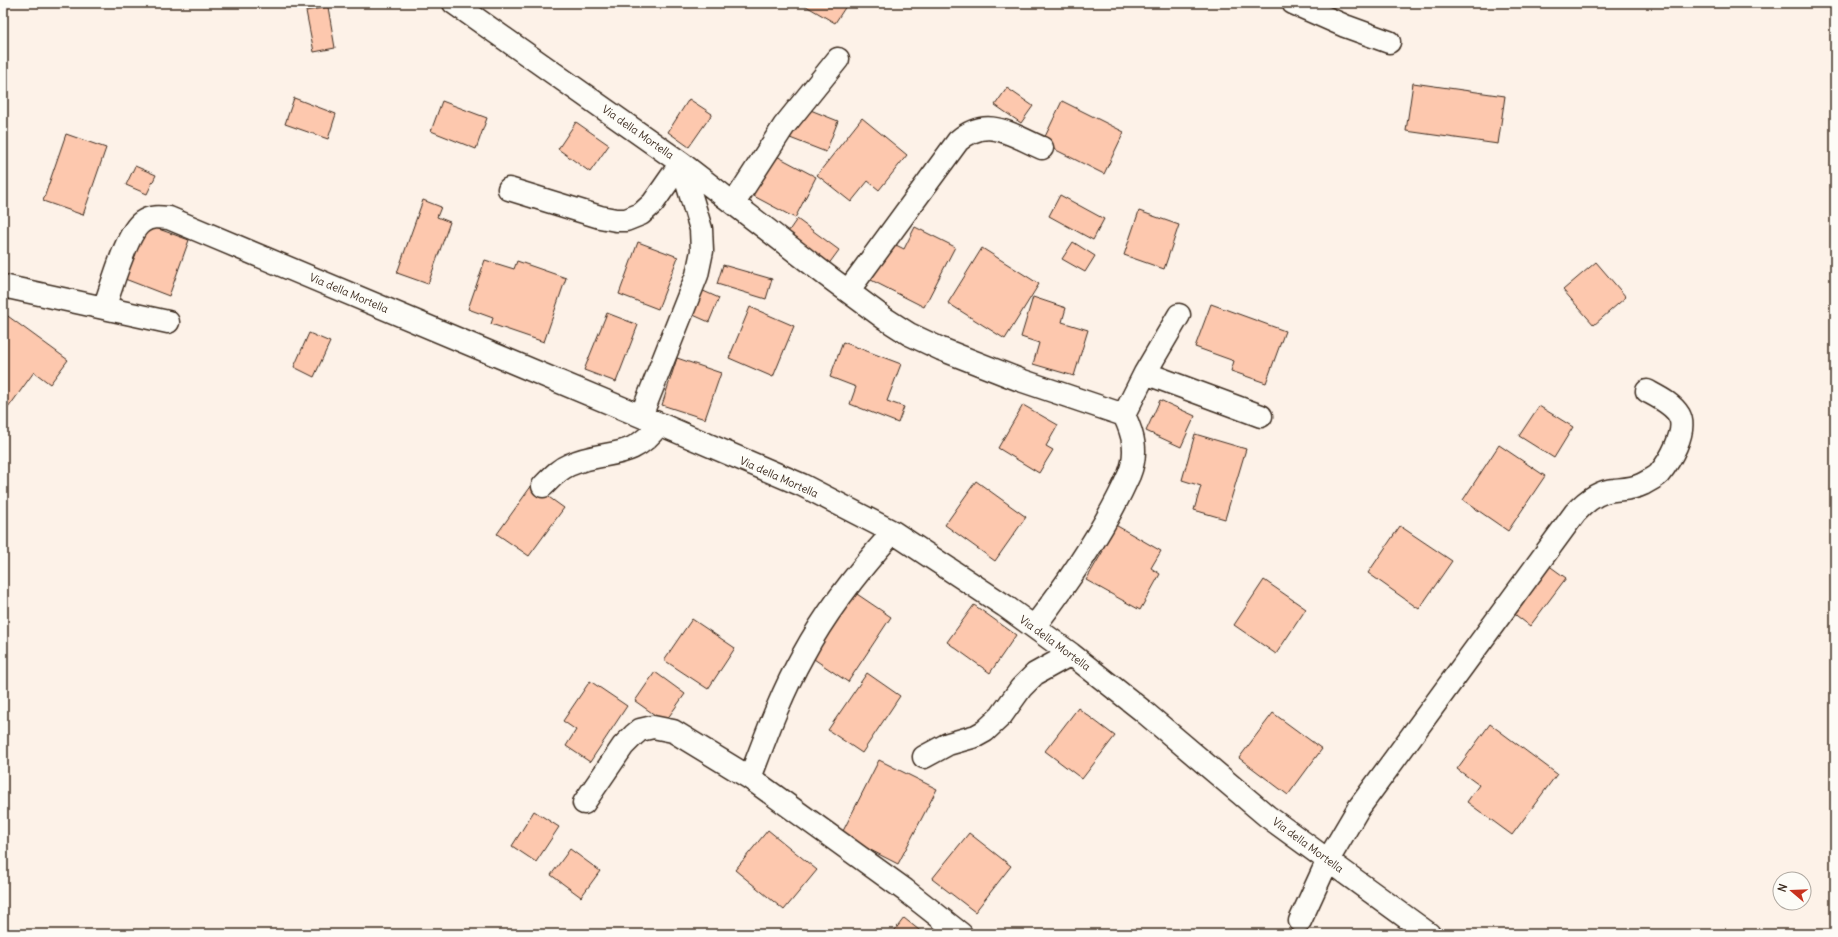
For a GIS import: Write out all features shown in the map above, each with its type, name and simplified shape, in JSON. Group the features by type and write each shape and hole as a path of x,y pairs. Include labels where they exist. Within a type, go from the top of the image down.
{"street":[{"name":"Via della Mortella","path":"454,3 681,162 701,229 700,264 650,420"},
{"path":"1293,3 1332,21 1389,42"},
{"path":"734,203 784,126 838,59"},
{"path":"848,292 962,137 980,128 996,129 1042,148"},
{"path":"509,189 600,217 626,220 641,214 653,203 681,162 848,292 884,318 924,342 1053,392 1124,415 1134,438 1135,447 1132,467 1129,475 1104,523 1054,601 1034,627"},
{"name":"Via della Mortella","path":"104,308 132,232 146,219 169,218 802,485 893,532 1034,627 1143,711 1251,803 1429,934"},
{"path":"3,286 168,322"},
{"path":"1124,415 1145,373 1179,315"},
{"path":"1145,373 1261,416"},
{"path":"1300,922 1328,860 1361,804 1575,513 1591,498 1600,493 1634,488 1643,484 1658,475 1664,466 1677,442 1682,423 1680,416 1670,405 1647,391"},
{"path":"543,486 570,464 623,452 638,446 651,435 650,420"},
{"path":"750,778 772,720 803,654 821,624 854,578 893,532"},
{"path":"924,757 944,746 976,736 985,731 1001,716 1021,688 1035,674 1071,654"},
{"path":"584,803 628,739 640,730 653,727 664,728 679,734 750,778 905,890 961,934"}],"building":[{"path":"808,3 848,3 835,23 806,6"},
{"path":"328,7 335,48 314,52 306,11"},
{"path":"1413,83 1505,96 1498,144 1406,131"},
{"path":"1007,88 1033,106 1021,123 995,105"},
{"path":"294,98 336,114 328,139 285,124"},
{"path":"689,99 712,114 689,147 668,132"},
{"path":"442,101 487,118 476,149 431,131"},
{"path":"1062,101 1124,132 1104,174 1042,143"},
{"path":"803,107 838,121 826,152 790,138"},
{"path":"862,118 907,155 879,190 868,181 851,202 817,175"},
{"path":"576,122 609,145 590,172 558,149"},
{"path":"66,134 106,148 83,215 43,201"},
{"path":"769,152 816,177 795,218 748,193"},
{"path":"135,166 156,175 147,194 126,185"},
{"path":"1060,195 1104,219 1093,240 1049,216"},
{"path":"423,200 441,207 437,217 450,222 428,284 397,273"},
{"path":"1139,211 1179,225 1164,269 1124,255"},
{"path":"797,219 839,250 828,265 786,235"},
{"path":"145,224 189,240 169,296 125,279"},
{"path":"915,227 955,247 924,307 871,280 890,242 904,249"},
{"path":"638,242 678,257 658,309 619,294"},
{"path":"1073,242 1095,256 1085,272 1062,259"},
{"path":"982,248 1039,284 1005,339 948,303"},
{"path":"485,260 514,269 517,261 566,278 544,342 491,324 493,318 468,309"},
{"path":"1596,262 1626,297 1594,325 1563,290"},
{"path":"723,265 772,279 766,299 717,284"},
{"path":"701,290 719,298 709,322 691,314"},
{"path":"1033,297 1066,308 1062,322 1088,330 1074,376 1033,364 1039,343 1021,337"},
{"path":"1211,304 1285,331 1266,383 1231,371 1234,361 1195,347"},
{"path":"750,307 794,326 773,377 729,358"},
{"path":"607,313 638,325 616,382 584,370"},
{"path":"5,314 68,360 50,384 34,372 3,415 3,317"},
{"path":"309,333 330,342 314,377 294,367"},
{"path":"843,342 901,364 887,401 904,407 898,423 850,404 856,387 830,377"},
{"path":"677,358 721,373 705,419 662,405"},
{"path":"1160,400 1195,416 1181,447 1146,431"},
{"path":"1023,405 1058,425 1046,446 1053,450 1039,473 998,448"},
{"path":"1539,406 1573,427 1554,458 1519,436"},
{"path":"1195,434 1246,449 1225,519 1194,510 1201,486 1182,480"},
{"path":"1499,445 1545,476 1508,531 1463,500"},
{"path":"976,481 1026,517 995,561 945,525"},
{"path":"532,485 564,508 529,556 497,534"},
{"path":"1112,523 1161,551 1151,568 1160,574 1140,610 1086,580 1103,551 1098,548"},
{"path":"1400,526 1452,561 1419,609 1368,573"},
{"path":"1544,562 1566,578 1530,626 1508,609"},
{"path":"1264,580 1306,609 1276,654 1234,625"},
{"path":"851,590 891,617 848,682 808,655"},
{"path":"974,605 1016,635 990,673 947,642"},
{"path":"692,619 735,648 708,689 664,660"},
{"path":"655,672 685,694 665,722 635,701"},
{"path":"867,673 900,696 862,753 828,730"},
{"path":"590,681 627,706 590,762 566,746 576,730 563,721"},
{"path":"1078,708 1115,736 1082,779 1045,751"},
{"path":"1273,713 1322,749 1288,795 1239,758"},
{"path":"1490,724 1557,774 1512,835 1467,802 1479,785 1457,769"},
{"path":"879,760 937,789 898,864 841,835"},
{"path":"534,811 559,827 536,862 512,846"},
{"path":"768,830 817,870 784,910 735,870"},
{"path":"969,833 1011,866 975,912 932,879"},
{"path":"570,849 600,871 581,897 551,875"},
{"path":"904,918 924,934 892,934"}]}
